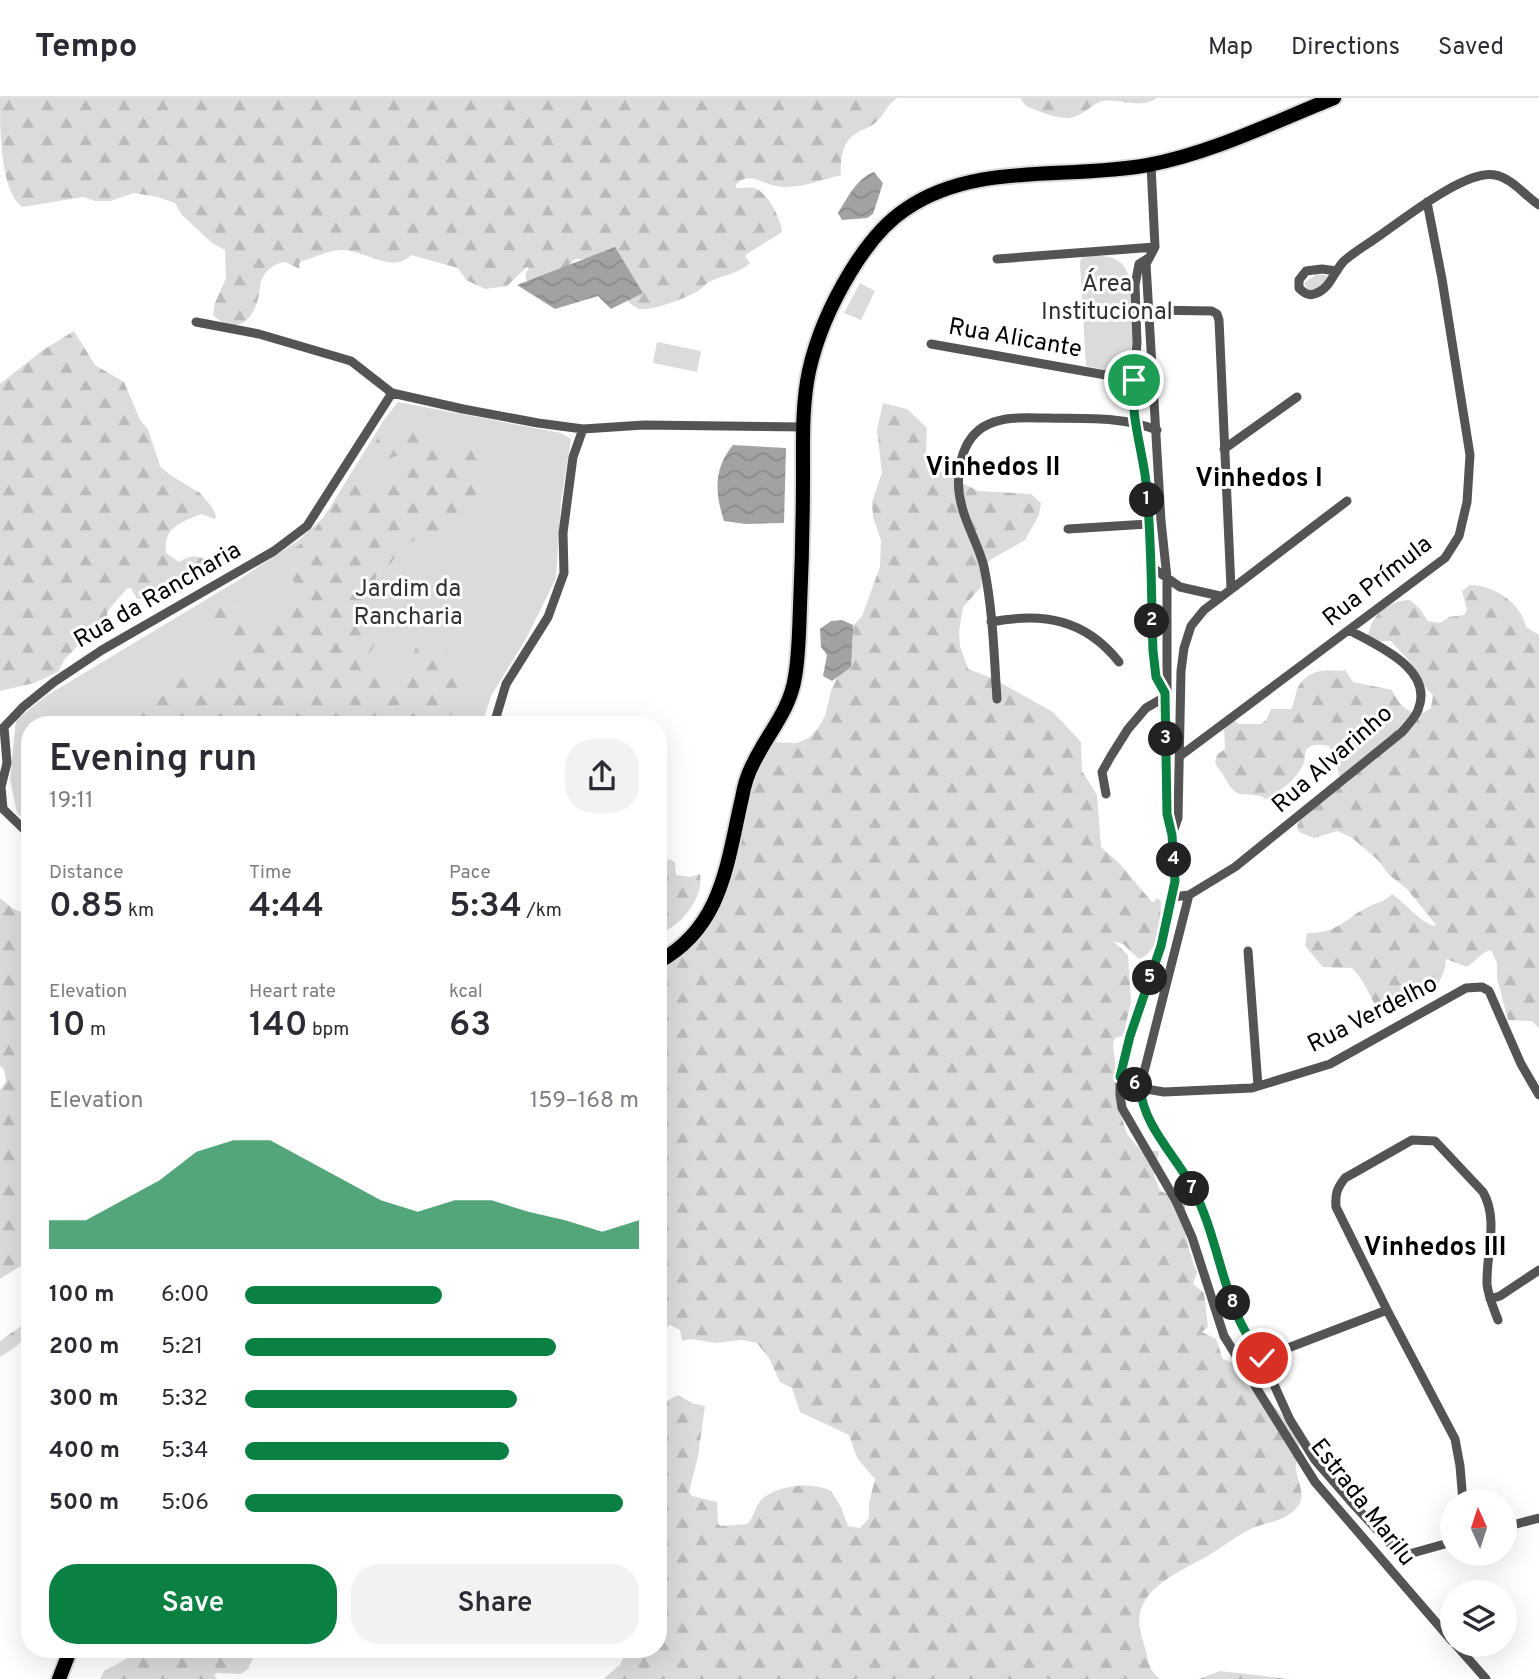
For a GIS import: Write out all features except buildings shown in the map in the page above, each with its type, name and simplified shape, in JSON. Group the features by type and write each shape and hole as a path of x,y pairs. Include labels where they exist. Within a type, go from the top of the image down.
{"main road":[{"path":"667,956 682,946 701,924 713,904 730,861 742,796 750,770 786,709 792,692 797,666 804,427 809,374 831,308 867,248 904,210 934,194 982,180 1151,165 1209,148 1334,98"},
{"path":"59,1679 67,1658"}],"street":[{"name":"Estrada Marilu","path":"1151,165 1153,252 1146,264 1161,521 1167,578 1167,814 1172,835 1175,881 1161,946 1130,1036 1120,1077 1122,1108 1177,1201 1192,1237 1224,1336 1315,1482 1440,1627"},
{"path":"1337,271 1343,262 1427,202 1462,182 1483,174 1497,175 1510,182 1539,205"},
{"name":"Rua Prímula","path":"1180,756 1445,558 1460,536 1467,502 1470,455 1443,279 1427,202"},
{"path":"997,259 1153,252"},
{"path":"1106,794 1102,772 1116,747 1146,708 1165,695 1154,668 1146,483 1132,397 1137,343 1135,285 1139,264 1153,252"},
{"path":"1149,310 1205,310 1217,314 1219,320 1231,588"},
{"path":"196,322 269,337 351,361 392,393 463,409 583,429 644,425 804,427"},
{"name":"Rua Alicante","path":"931,344 1134,380"},
{"name":"Rua da Rancharia","path":"21,826 3,809 1,798 6,763 4,727 23,707 73,669 274,551 307,526 392,393"},
{"path":"1224,449 1297,397"},
{"path":"997,699 983,565 962,508 957,484 958,467 969,443 979,429 991,422 1016,418 1108,419 1135,422 1157,430"},
{"path":"496,716 506,684 548,617 564,573 563,533 573,457 583,429"},
{"path":"1172,835 1178,818 1181,671 1191,626 1220,596 1346,501"},
{"path":"1068,529 1148,524"},
{"path":"1150,566 1180,587 1220,596"},
{"path":"991,622 1011,618 1064,623 1093,635 1119,662"},
{"name":"Rua Alvarinho","path":"1173,897 1189,895 1235,867 1402,732 1418,710 1421,692 1415,674 1389,652 1349,629"},
{"path":"1189,895 1140,1087 1147,1117 1191,1184 1214,1242 1237,1314 1262,1358 1290,1420 1315,1460 1383,1537 1402,1553 1409,1554 1440,1545"},
{"path":"1248,951 1258,1086"},
{"name":"Rua Verdelho","path":"1120,1077 1140,1087 1164,1092 1258,1086 1330,1064 1466,988 1475,987 1489,991 1521,1065 1539,1095"},
{"path":"1462,1489 1455,1439 1336,1207 1335,1196 1345,1178 1412,1140 1435,1141 1483,1192 1489,1202 1492,1221 1487,1284 1499,1320"},
{"path":"1490,1299 1500,1296 1539,1270"},
{"path":"1246,1371 1262,1358 1387,1310"},
{"path":"1517,1524 1539,1518"},
{"name":"Estrada Marilu","path":"1466,1657 1486,1679"}],"green space":[{"path":"0,98 897,98 875,123 855,134 847,142 841,175 792,187 776,186 750,178 736,185 736,188 754,188 769,200 782,232 747,254 745,256 750,263 745,267 711,281 693,294 668,304 642,309 631,304 604,259 575,259 565,269 529,285 527,267 507,286 485,289 466,280 458,268 411,255 404,260 387,262 352,251 339,250 301,261 300,269 285,262 272,266 262,279 251,315 240,324 234,325 220,321 213,315 226,278 225,250 212,243 182,215 175,203 134,193 110,201 95,201 83,197 22,207 9,187 5,173"},
{"path":"1020,98 1157,98 1144,103 1103,101 1079,115 1066,118 1052,116 1026,106"},
{"name":"Área Institucional","path":"1089,256 1114,259 1121,263 1127,272 1133,299 1130,371 1121,373 1086,366 1080,264 1081,258"},
{"path":"1317,274 1329,276 1321,287 1308,291 1304,283"},
{"path":"860,283 875,291 861,320 844,313"},
{"path":"74,331 95,365 124,382 140,420 148,429 160,466 200,493 216,516 215,519 201,514 174,527 167,537 166,553 179,562 188,557 200,557 213,563 214,567 188,586 166,594 137,599 131,588 126,589 107,612 108,620 83,640 64,660 58,672 34,683 0,691 0,384 43,350"},
{"path":"657,342 701,351 697,372 653,363"},
{"name":"Jardim da Rancharia","path":"398,402 561,433 571,439 561,502 556,578 527,637 491,696 485,716 21,716 46,696 237,581 299,540 324,517"},
{"path":"883,403 907,409 927,428 926,452 929,466 978,491 1031,494 1041,503 1039,515 1025,540 990,560 983,573 981,587 963,607 959,631 960,646 968,669 992,678 1053,712 1081,742 1082,771 1097,795 1101,847 1120,864 1151,901 1158,898 1161,901 1158,934 1146,955 1139,959 1123,944 1113,941 1128,955 1131,1002 1123,1036 1115,1038 1113,1044 1120,1112 1127,1134 1136,1145 1144,1150 1159,1151 1154,1175 1160,1191 1170,1195 1173,1187 1179,1185 1187,1191 1184,1223 1197,1272 1193,1284 1204,1293 1208,1327 1202,1332 1216,1339 1223,1359 1234,1363 1247,1385 1258,1396 1265,1396 1285,1418 1299,1444 1296,1470 1301,1497 1294,1511 1243,1533 1168,1578 1147,1598 1141,1610 1139,1624 1150,1667 1160,1679 603,1679 620,1665 624,1658 667,1658 667,1401 678,1395 694,1404 705,1406 698,1456 689,1492 692,1496 717,1502 718,1524 721,1526 747,1524 761,1500 768,1495 785,1488 805,1485 831,1491 848,1526 860,1528 869,1518 869,1503 875,1479 857,1458 849,1435 800,1412 792,1388 780,1382 769,1358 757,1343 742,1340 715,1343 691,1339 682,1341 680,1330 670,1325 667,1327 667,956 705,918 750,779 771,742 797,743 809,738 825,716 853,626 862,616 880,567 881,540 873,517 872,502 882,473 877,430"},
{"path":"409,410 414,410 420,416 432,446 439,448 483,442 490,446 493,454 491,458 477,464 478,494 464,507 462,518 456,527 400,546 392,562 376,577 368,618 376,641 367,659 365,673 381,678 412,674 416,646 425,640 451,655 460,667 472,676 470,691 463,704 449,716 126,716 164,695 162,690 180,678 221,678 228,666 233,664 230,637 218,632 208,623 207,609 216,599 231,598 243,603 248,614 258,624 291,602 300,593 288,567 291,549 316,528 356,475 365,476 375,485 387,474 412,461 416,452 414,450 379,462 374,461 371,453 378,437 395,435 401,431"},
{"path":"1470,585 1488,588 1505,597 1519,610 1526,627 1539,635 1539,1028 1532,1021 1508,1020 1497,978 1497,963 1491,950 1467,967 1446,959 1437,986 1428,995 1415,1003 1382,1015 1352,968 1323,967 1305,946 1307,933 1334,928 1392,894 1422,920 1436,925 1407,889 1351,837 1337,831 1314,838 1299,832 1297,825 1340,779 1329,746 1309,747 1296,776 1267,799 1234,791 1215,763 1217,755 1225,749 1224,726 1233,718 1238,724 1261,724 1271,709 1291,709 1302,681 1318,672 1345,670 1353,682 1392,690 1402,706 1419,715 1431,708 1433,695 1410,662 1391,641 1383,641 1373,647 1367,644 1368,635 1379,613 1401,601 1410,600 1428,621 1440,623 1449,617 1464,615 1467,610 1462,591"},
{"name":"Jardim da Rancharia","path":"21,716 21,817 17,813 10,779 16,720"},
{"path":"670,859 675,863 676,875 690,877 700,874 700,884 689,911 667,930 667,860"},
{"path":"0,898 21,912 21,1266 0,1279 0,1090 6,1082 4,1069 0,1066"},
{"path":"21,1326 21,1342 0,1357 0,1341"},
{"path":"128,1658 253,1658 248,1669 241,1674 217,1673 214,1675 217,1679 100,1679 104,1671"},
{"path":"1220,1671 1290,1679 1199,1679"}],"water":[{"path":"874,172 883,183 873,214 867,218 842,220 838,213 849,195 858,183"},
{"path":"615,247 643,293 611,309 598,296 555,309 517,285"},
{"path":"733,445 786,448 784,523 746,524 724,521 719,501 719,472"},
{"path":"842,620 853,625 851,667 832,681 823,676 827,655 821,647 820,629 831,621"}],"district":[{"name":"Vinhedos II","path":"993,468"},
{"name":"Vinhedos I","path":"1259,479"},
{"name":"Vinhedos III","path":"1435,1248"}],"route":[{"path":"1134,380 1132,397 1146,483 1154,668 1165,693 1167,814 1172,835 1175,881 1161,946 1130,1036 1120,1077 1140,1087 1147,1117 1191,1184 1214,1242 1237,1314 1262,1358"}]}
